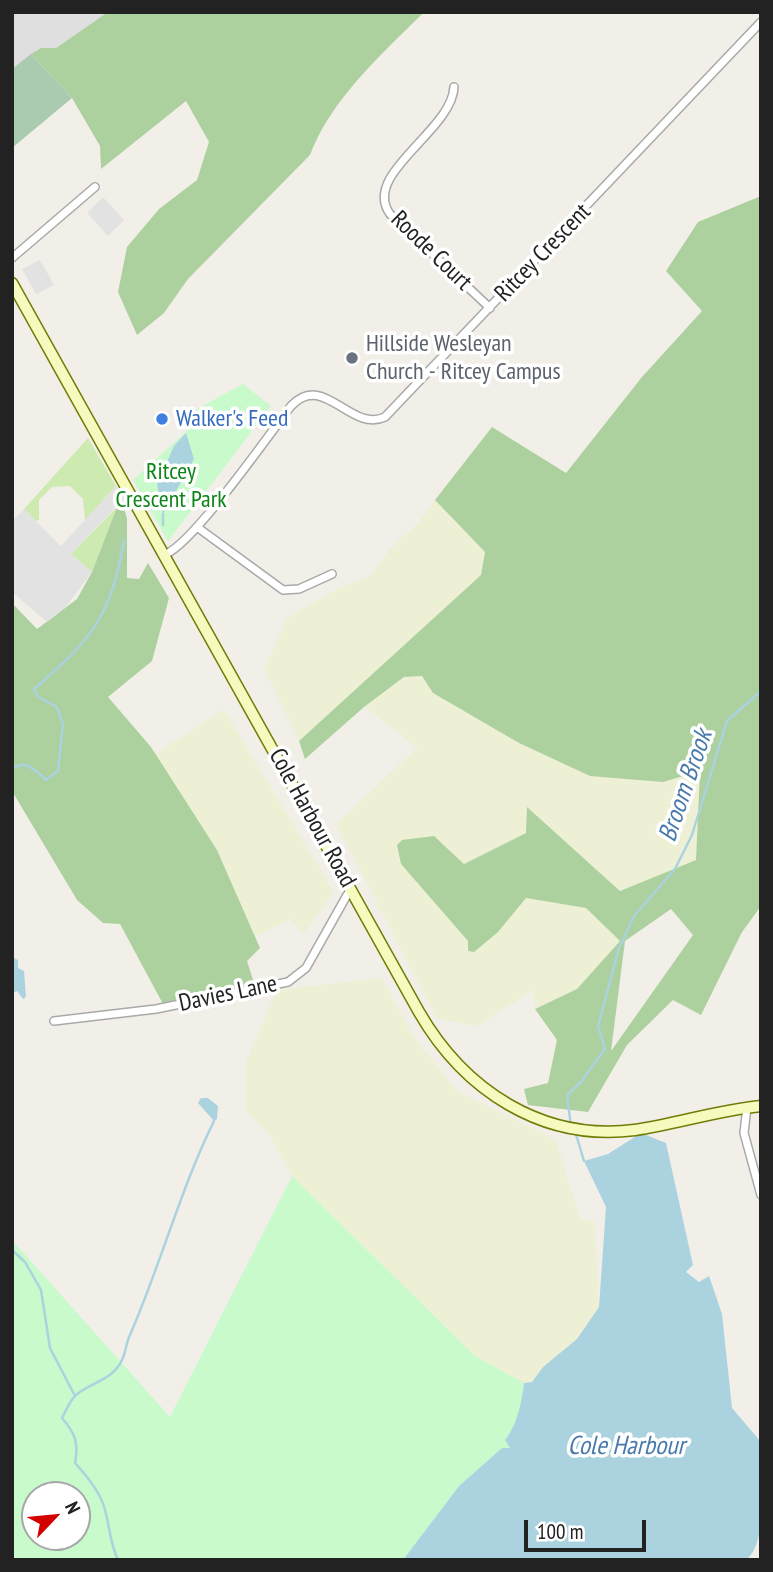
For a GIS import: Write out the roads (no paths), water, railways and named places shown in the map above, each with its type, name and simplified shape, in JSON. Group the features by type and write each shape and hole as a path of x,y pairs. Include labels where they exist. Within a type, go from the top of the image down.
{"main road":[{"name":"Cole Harbour Road","path":"12,283 434,1037 466,1074 508,1106 557,1126 603,1132 647,1128 761,1106"}],"street":[{"name":"Ritcey Crescent","path":"166,554 174,550 197,527 298,400 310,394 320,395 363,418 381,419 761,22"},
{"name":"Roode Court","path":"454,87 448,110 389,178 383,188 383,201 392,216 490,308"},
{"path":"12,258 95,187"},
{"path":"197,527 283,590 299,589 332,574"},
{"name":"Davies Lane","path":"54,1021 156,1009 288,982 306,968 351,887"},
{"path":"747,1107 744,1133 761,1195"}],"water":[{"path":"186,433 194,459 163,514 157,484 174,446"},
{"path":"12,957 18,960 18,968 24,971 26,997 23,999 17,991 12,993"},
{"path":"201,1098 208,1098 218,1106 217,1119 214,1121 198,1103"},
{"name":"Cole Harbour","path":"641,1133 666,1143 693,1265 686,1272 699,1282 709,1276 722,1314 732,1408 761,1442 761,1522 754,1551 746,1560 403,1560 459,1486 502,1448 510,1448 505,1440 516,1421 524,1383 532,1382 543,1367 577,1339 599,1307 606,1207 584,1161 608,1154"}],"waterway":[{"path":"163,514 163,525"},
{"path":"12,769 26,765 46,780 58,771 63,724 57,707 38,697 34,689 71,655 96,625 113,589 124,540"},
{"name":"Broom Brook","path":"571,1126 567,1095 581,1082 605,1049 598,1026 619,948 634,916 675,869 692,835 727,721 761,691"},
{"path":"118,1560 103,1504 93,1485 75,1463 75,1439 62,1418 76,1395 113,1372 122,1360 191,1174 214,1121"},
{"name":"Broom Brook","path":"575,1131 584,1161"},
{"path":"12,1250 25,1262 41,1290 50,1348 75,1396"}],"place":[{"name":"Hillside Wesleyan Church - Ritcey Campus","path":"352,358"},
{"name":"Walker's Feed","path":"162,419"}],"park label":[{"name":"Ritcey Crescent Park","path":"171,486"}]}
